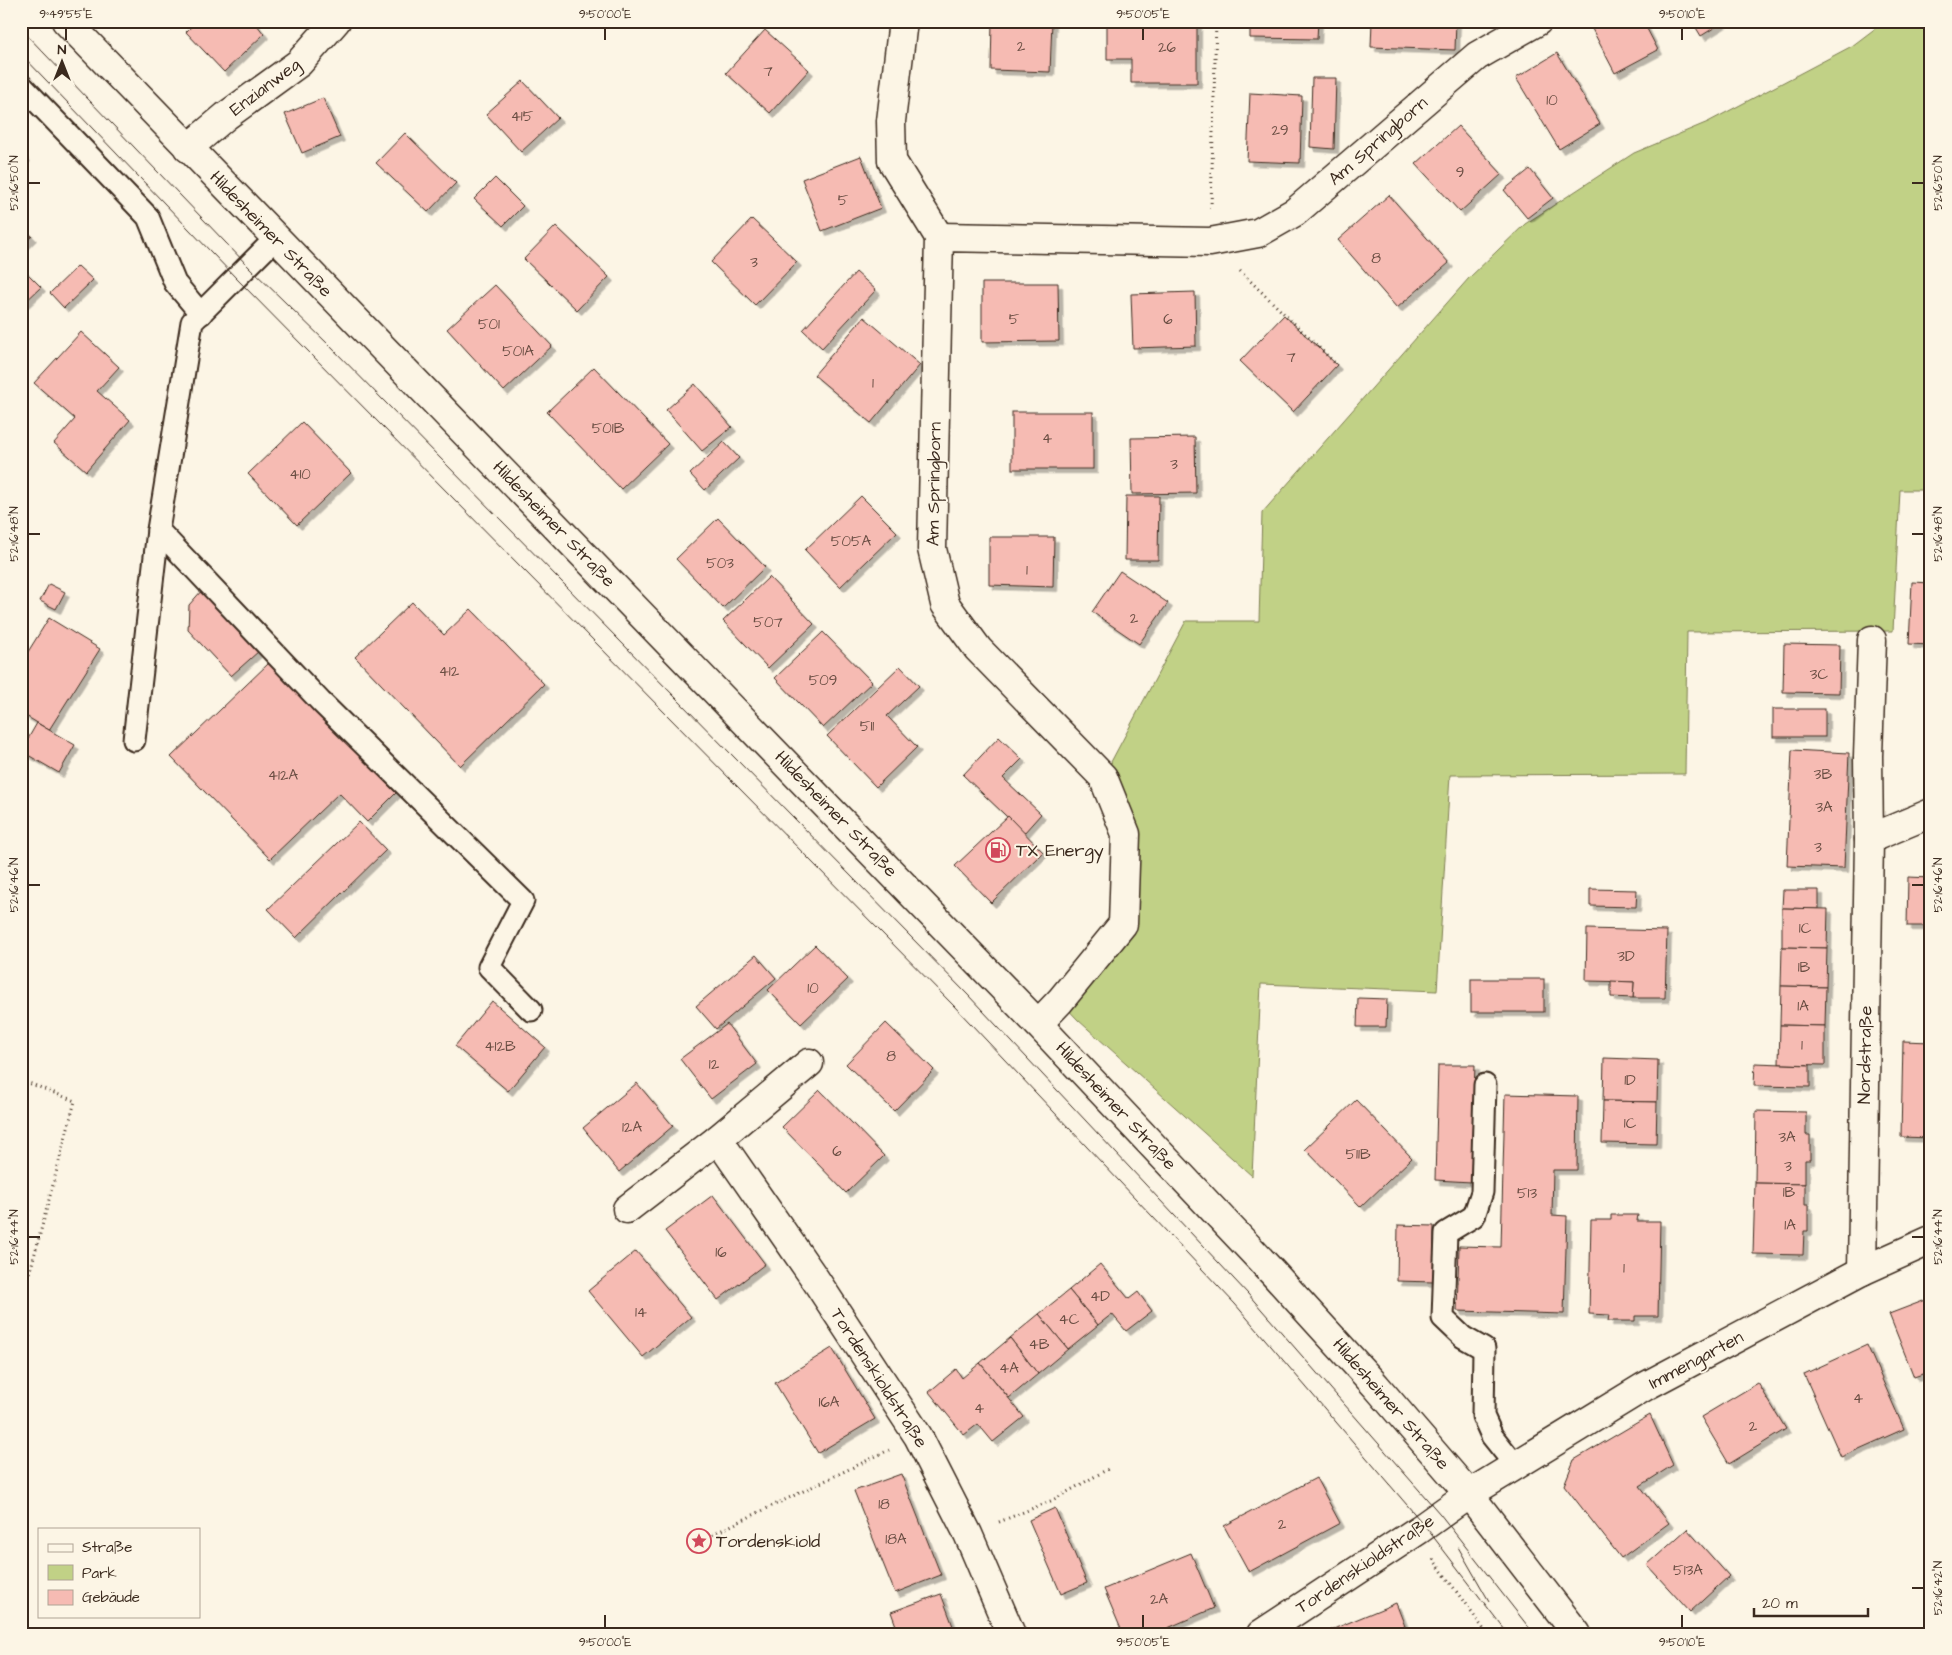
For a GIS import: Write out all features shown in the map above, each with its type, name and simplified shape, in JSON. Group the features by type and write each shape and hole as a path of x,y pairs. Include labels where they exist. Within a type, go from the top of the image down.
{"street":[{"name":"Hildesheimer Straße","path":"66,21 1038,1024 1268,1267 1376,1386 1470,1494 1577,1634"},
{"name":"Enzianweg","path":"188,148 226,116 299,63 336,21"},
{"path":"903,21 891,121 892,161 939,237"},
{"name":"Am Springborn","path":"1038,1024 1060,1002 1123,924 1126,834 1103,777 978,649 945,604 932,549 939,237 1210,242 1258,233 1295,212 1477,56 1538,21"},
{"name":"Nordstraße","path":"1862,1271 1869,839 1868,756 1872,640"},
{"path":"1869,839 1931,813"},
{"path":"627,1210 718,1139 809,1063"},
{"name":"Tordenskioldstraße","path":"718,1139 813,1276 918,1436 968,1534 1011,1634"},
{"name":"Immengarten","path":"1470,1494 1644,1387 1862,1271 1931,1240"},
{"name":"Tordenskioldstraße","path":"1260,1634 1470,1494"}],"lane":[{"path":"21,85 148,217 175,283 201,314"},
{"path":"134,740 158,530 192,322 276,238"},
{"path":"158,530 321,702 522,901 489,967 531,1010"},
{"path":"1485,1085 1482,1192 1474,1216 1446,1234 1443,1318 1463,1337 1484,1349 1484,1416 1492,1436 1516,1466"}],"path":[{"path":"1216,21 1210,242 1337,365"},
{"path":"21,1080 76,1101 21,1306"},
{"path":"699,1541 918,1436"},
{"path":"968,1534 1053,1500 1108,1469"},
{"path":"1414,1533 1486,1634"}],"green space":[{"path":"1885,21 1931,21 1931,490 1900,490 1893,631 1687,632 1685,774 1450,775 1437,991 1261,984 1252,1176 1078,1020 1060,1001 1123,924 1126,834 1103,777 1186,621 1259,621 1262,513 1469,278 1525,224 1634,153 1708,122 1852,46"}],"building":[{"path":"197,21 254,21 264,34 224,72 186,32"},
{"path":"992,21 1052,21 1050,72 991,70"},
{"path":"1107,21 1197,21 1197,83 1131,83 1131,59 1107,59"},
{"path":"1250,21 1318,21 1317,39 1250,38"},
{"path":"1372,21 1456,21 1455,50 1371,47"},
{"path":"1603,21 1643,21 1658,50 1615,73 1591,27"},
{"path":"1692,21 1725,21 1701,36"},
{"path":"765,30 809,70 770,113 726,73"},
{"path":"1557,53 1600,124 1559,149 1516,78"},
{"path":"1312,78 1336,78 1334,149 1310,147"},
{"path":"523,81 558,118 521,152 486,114"},
{"path":"1250,93 1302,96 1300,163 1247,161"},
{"path":"323,98 340,137 302,153 285,114"},
{"path":"1458,126 1502,174 1460,212 1416,164"},
{"path":"405,133 456,183 428,212 376,163"},
{"path":"21,152 26,157 21,162"},
{"path":"861,156 881,208 822,231 802,179"},
{"path":"1530,169 1553,198 1527,218 1504,190"},
{"path":"495,178 523,206 503,226 474,199"},
{"path":"1389,195 1449,263 1397,308 1338,240"},
{"path":"752,219 797,262 755,305 711,262"},
{"path":"21,225 32,236 21,247"},
{"path":"556,226 609,277 577,310 524,259"},
{"path":"78,266 93,280 64,308 50,293"},
{"path":"21,267 41,287 21,306"},
{"path":"856,272 876,290 822,348 803,330"},
{"path":"982,283 1058,283 1059,341 982,342"},
{"path":"495,285 552,346 504,391 447,329"},
{"path":"1195,292 1196,346 1133,348 1131,294"},
{"path":"1284,315 1337,365 1293,412 1240,361"},
{"path":"864,317 920,365 871,423 814,375"},
{"path":"81,332 119,367 97,391 130,420 86,471 54,443 75,419 34,383"},
{"path":"594,367 668,444 621,489 547,412"},
{"path":"695,384 732,427 702,451 666,410"},
{"path":"1012,412 1093,412 1093,469 1012,469"},
{"path":"302,422 351,473 297,525 248,474"},
{"path":"1195,437 1196,493 1132,494 1131,438"},
{"path":"724,442 739,458 705,490 690,474"},
{"path":"861,496 897,532 840,587 805,550"},
{"path":"1126,496 1159,496 1158,560 1125,560"},
{"path":"718,518 765,567 723,608 676,559"},
{"path":"989,537 1054,537 1053,587 989,585"},
{"path":"1120,571 1168,603 1139,644 1092,612"},
{"path":"769,577 814,624 768,668 723,621"},
{"path":"1912,582 1931,583 1931,645 1909,644"},
{"path":"49,584 65,592 56,609 40,601"},
{"path":"203,589 259,651 231,676 188,630 189,605"},
{"path":"412,602 444,635 471,609 544,684 460,766 355,657"},
{"path":"49,618 100,649 49,730 21,713 21,663"},
{"path":"823,632 872,682 823,728 775,678"},
{"path":"1784,644 1840,645 1839,693 1783,692"},
{"path":"269,663 396,793 367,822 339,793 270,859 171,757"},
{"path":"900,666 919,686 887,716 917,747 876,787 827,736"},
{"path":"1773,709 1825,709 1825,737 1773,737"},
{"path":"37,723 75,745 59,773 21,751"},
{"path":"999,737 1022,759 1003,778 1041,814 1024,833 963,775"},
{"path":"1792,750 1849,753 1844,868 1787,866"},
{"path":"1008,816 1043,852 991,903 955,866"},
{"path":"359,822 386,850 296,938 268,909"},
{"path":"1908,877 1931,878 1931,926 1907,926"},
{"path":"1590,889 1637,890 1636,907 1590,906"},
{"path":"1783,890 1819,890 1819,909 1782,908"},
{"path":"1782,908 1828,909 1827,948 1782,947"},
{"path":"1587,929 1667,931 1665,998 1633,998 1634,982 1586,981"},
{"path":"815,945 848,979 801,1024 768,990"},
{"path":"1782,947 1827,948 1826,987 1781,986"},
{"path":"756,955 776,978 716,1029 696,1006"},
{"path":"1471,979 1544,979 1544,1012 1471,1012"},
{"path":"1611,981 1634,982 1633,998 1611,997"},
{"path":"1781,986 1826,987 1825,1026 1780,1025"},
{"path":"1358,998 1387,999 1386,1027 1357,1027"},
{"path":"492,1001 545,1047 508,1091 455,1046"},
{"path":"886,1023 934,1070 894,1111 846,1064"},
{"path":"727,1024 757,1064 711,1099 680,1059"},
{"path":"1780,1025 1825,1026 1825,1065 1779,1064"},
{"path":"1903,1041 1931,1042 1931,1138 1901,1137"},
{"path":"1604,1058 1658,1060 1657,1102 1603,1101"},
{"path":"1755,1063 1810,1065 1810,1087 1754,1086"},
{"path":"1438,1065 1475,1065 1471,1182 1435,1180"},
{"path":"637,1083 673,1126 619,1172 583,1128"},
{"path":"820,1090 884,1156 846,1193 782,1127"},
{"path":"1505,1094 1578,1096 1577,1170 1553,1170 1552,1215 1567,1216 1564,1314 1457,1311 1459,1246 1501,1247"},
{"path":"1356,1100 1412,1158 1361,1207 1305,1149"},
{"path":"1603,1101 1657,1102 1656,1144 1602,1143"},
{"path":"1756,1111 1806,1112 1806,1135 1810,1135 1810,1160 1805,1160 1805,1184 1755,1183"},
{"path":"1755,1183 1805,1184 1805,1205 1808,1205 1808,1231 1804,1231 1803,1255 1753,1254"},
{"path":"713,1195 765,1264 718,1300 665,1231"},
{"path":"1611,1215 1638,1215 1637,1221 1660,1221 1658,1316 1635,1316 1635,1321 1608,1321 1609,1315 1589,1314 1591,1220 1611,1220"},
{"path":"1398,1225 1434,1226 1433,1282 1397,1281"},
{"path":"636,1251 691,1317 643,1357 588,1291"},
{"path":"1100,1264 1129,1299 1138,1292 1152,1311 1126,1331 1112,1314 1098,1325 1069,1290"},
{"path":"1069,1290 1098,1325 1068,1349 1039,1314"},
{"path":"1931,1298 1931,1371 1914,1377 1889,1314"},
{"path":"1039,1314 1068,1349 1038,1374 1010,1338"},
{"path":"1010,1338 1038,1374 1009,1398 980,1363"},
{"path":"1867,1345 1904,1429 1841,1457 1804,1374"},
{"path":"832,1348 875,1419 818,1453 775,1383"},
{"path":"980,1363 1024,1417 993,1442 978,1424 964,1435 929,1392 956,1369 962,1378"},
{"path":"1758,1383 1786,1429 1729,1464 1701,1417"},
{"path":"1650,1415 1673,1465 1640,1486 1669,1523 1621,1558 1564,1485 1574,1460"},
{"path":"901,1474 941,1575 895,1593 854,1491"},
{"path":"1316,1478 1340,1523 1249,1572 1224,1526"},
{"path":"1055,1508 1087,1583 1061,1594 1029,1520"},
{"path":"1687,1529 1729,1576 1690,1612 1647,1565"},
{"path":"1191,1553 1214,1608 1154,1634 1123,1634 1104,1589"},
{"path":"941,1594 956,1634 899,1634 891,1612"},
{"path":"1396,1603 1408,1634 1332,1634 1331,1630"}],"tram line":[{"path":"21,29 248,266 328,344 968,995 1248,1294 1440,1514 1534,1634"},
{"path":"21,54 236,278 954,1006 1235,1304 1425,1526 1508,1634"},
{"path":"1458,1547 1489,1601"}],"place":[{"name":"TX Energy","path":"998,850"},
{"name":"Tordenskiold","path":"699,1541"}]}
